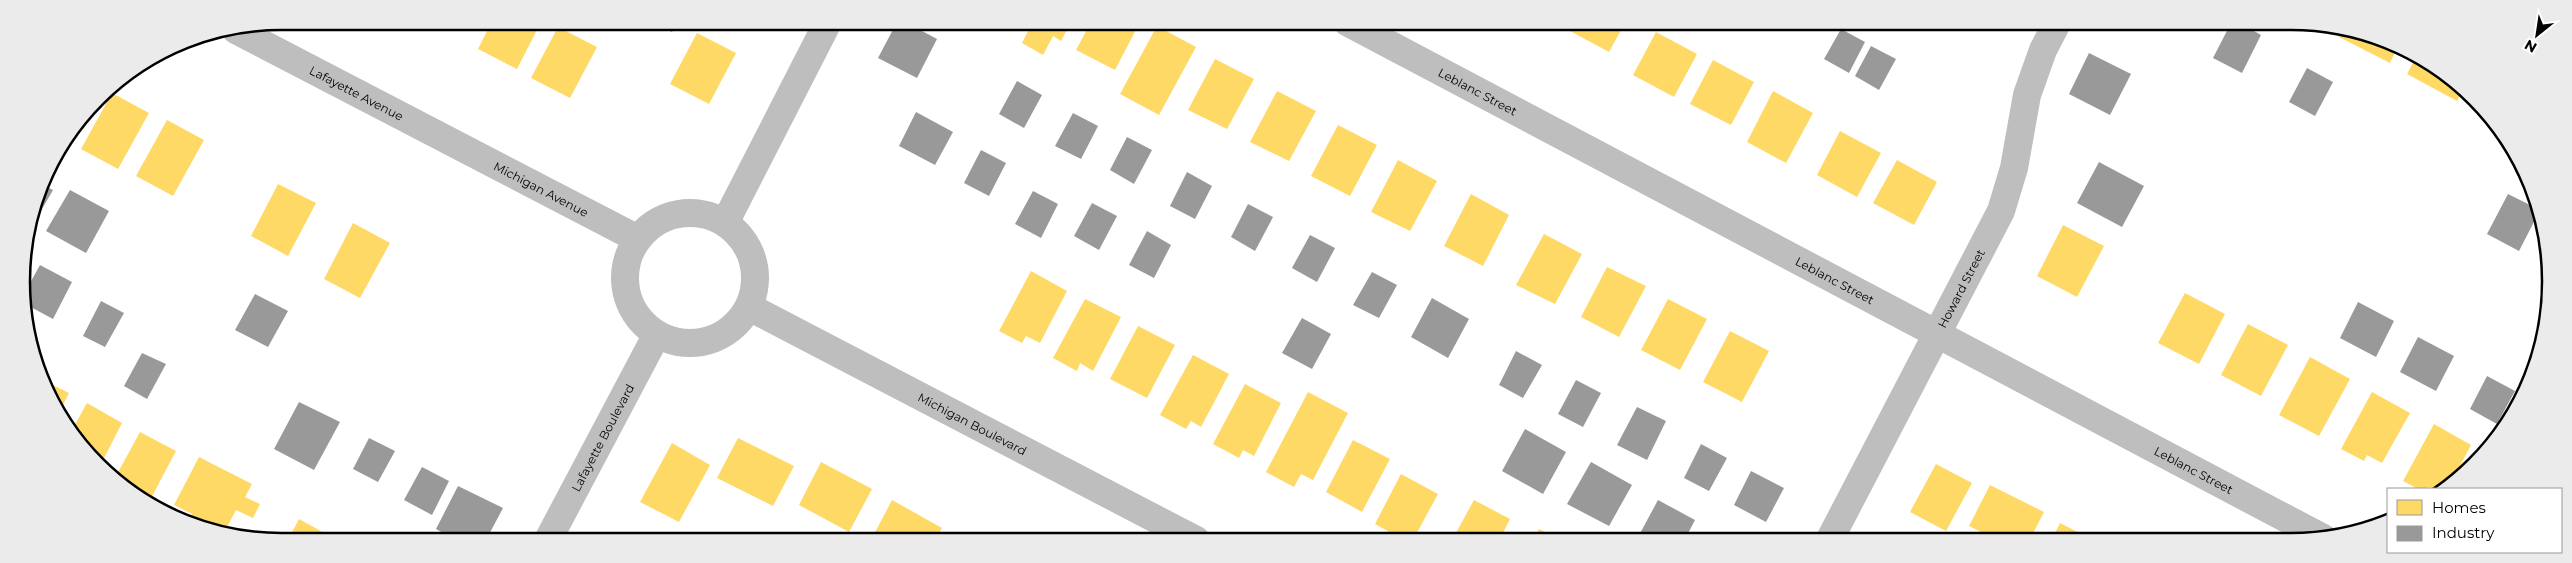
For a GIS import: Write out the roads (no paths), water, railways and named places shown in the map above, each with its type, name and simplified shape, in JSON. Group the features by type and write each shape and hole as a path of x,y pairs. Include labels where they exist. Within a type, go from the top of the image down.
{"street":[{"path":"725,223 824,30"},
{"name":"Leblanc Street","path":"1362,30 2311,532"},
{"name":"Howard Street","path":"1833,533 2001,211 2014,168 2027,95 2043,50 2053,30"},
{"name":"Lafayette Avenue","path":"242,33 444,140"},
{"name":"Michigan Avenue","path":"444,140 638,238"},
{"path":"680,213 706,214 725,223 746,245 755,269 754,294 742,318 722,335 696,343 675,342 648,328 632,308 625,285 627,261 638,238 656,222 680,213"},
{"name":"Michigan Boulevard","path":"749,307 1183,533"},
{"name":"Lafayette Boulevard","path":"552,533 657,334"}]}
